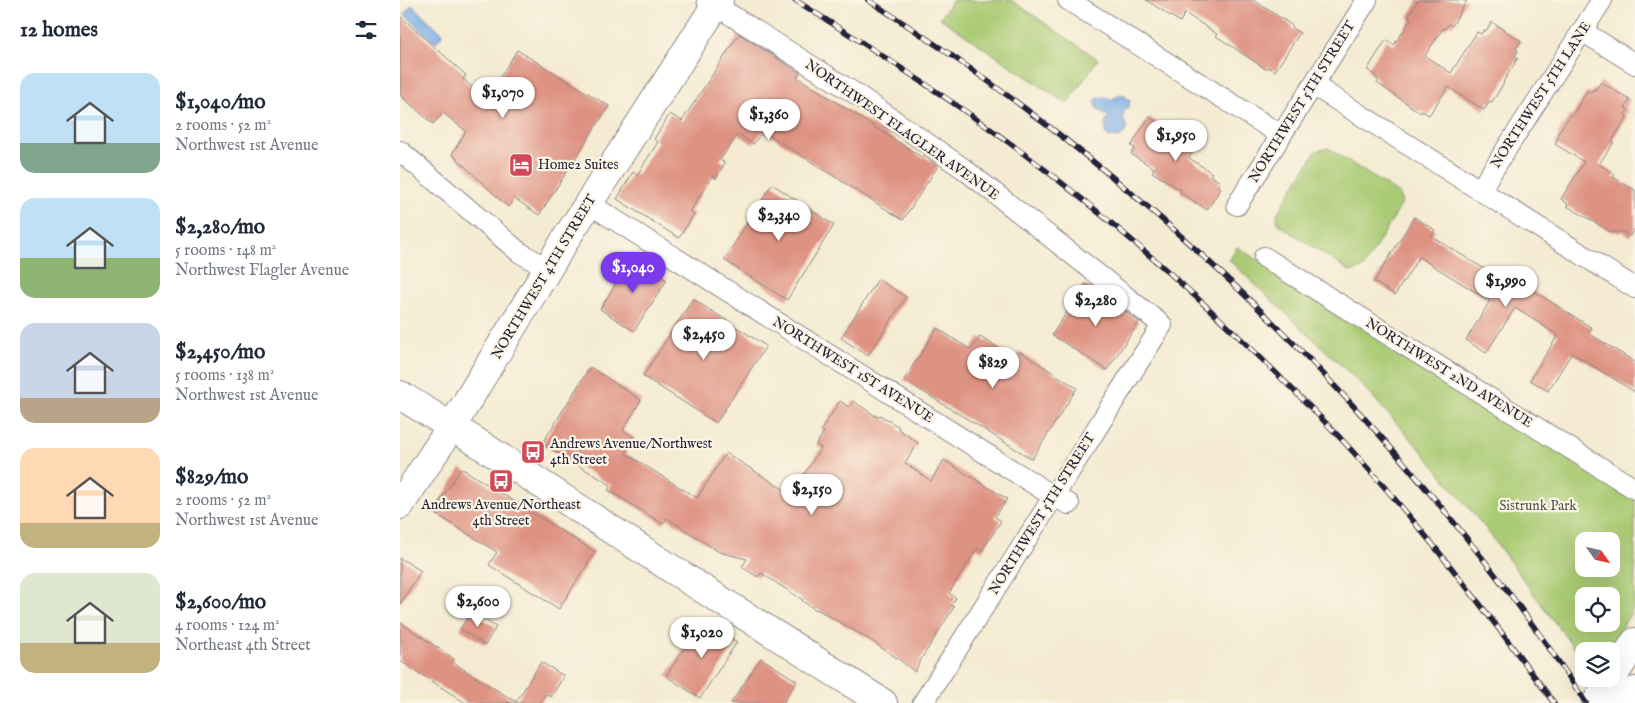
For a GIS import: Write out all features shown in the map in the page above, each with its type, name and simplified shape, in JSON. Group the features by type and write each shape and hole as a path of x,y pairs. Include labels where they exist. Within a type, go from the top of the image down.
{"street":[{"name":"NORTHWEST 5TH STREET","path":"1237,204 1367,0"},
{"name":"NORTHWEST 5TH LANE","path":"1480,190 1602,0"},
{"name":"NORTHWEST 4TH STREET","path":"400,505 451,427 714,2"},
{"name":"NORTHWEST FLAGLER AVENUE","path":"714,2 859,96 964,169 1162,325"},
{"path":"1079,3 1281,135"},
{"path":"1582,31 1635,64"},
{"path":"1313,85 1635,288"},
{"path":"400,151 519,252 548,269"},
{"name":"NORTHWEST 1ST AVENUE","path":"588,203 1061,500"},
{"name":"NORTHWEST 2ND AVENUE","path":"1264,257 1635,489"},
{"name":"NORTHWEST 5TH STREET","path":"923,703 1061,500 1162,325"},
{"path":"400,395 475,441 686,579 883,703"},
{"path":"1596,703 1635,642"},
{"path":"1627,703 1635,691"}],"green space":[{"path":"953,0 1011,0 1098,59 1067,104 940,18"},
{"path":"1328,148 1399,194 1402,204 1363,268 1351,272 1278,224 1277,214 1316,151"},
{"name":"Sistrunk Park","path":"1237,247 1626,496 1635,482 1635,606 1620,630 1620,587 1575,587 1575,632 1619,632 1613,642 1575,642 1575,650 1486,529 1421,450 1361,384 1229,260"}],"water":[{"path":"412,5 443,34 435,43 404,14"},
{"path":"1122,95 1130,101 1123,116 1126,129 1119,138 1110,137 1106,134 1105,124 1108,117 1096,107 1095,101 1101,97 1112,99"}],"building":[{"path":"1146,0 1253,0 1293,26 1292,28 1300,33 1275,71 1268,67 1266,69 1185,13 1180,22"},
{"path":"1418,0 1467,0 1452,26 1449,24 1445,29 1443,28 1425,56 1451,73 1477,32 1481,34 1484,30 1486,31 1492,22 1521,41 1516,49 1518,51 1515,56 1518,58 1492,102 1490,101 1484,110 1448,87 1429,115 1422,111 1421,113 1377,83 1379,80 1375,78 1376,76 1367,70 1386,40 1394,45 1411,19 1408,17"},
{"path":"400,16 466,75 463,79 486,100 517,50 609,106 539,215 514,198 508,207 452,154 466,131 443,113 433,124 400,95"},
{"path":"739,34 800,73 797,77 938,166 903,220 763,131 753,144 738,134 720,160 725,163 716,178 712,176 690,212 694,214 679,238 617,199 633,172 637,175 658,142 654,139 670,114 682,121"},
{"path":"1601,82 1630,100 1625,108 1628,110 1625,115 1627,117 1612,141 1614,142 1599,164 1615,174 1613,177 1635,190 1635,228 1630,236 1621,231 1619,233 1614,231 1613,233 1567,206 1568,204 1561,199 1584,162 1555,144 1559,136 1557,135 1570,115 1572,116 1587,91 1591,93"},
{"path":"1149,117 1179,136 1182,131 1199,142 1189,158 1212,173 1210,175 1220,182 1217,186 1221,188 1207,210 1180,192 1181,190 1152,172 1154,168 1131,154 1135,148 1131,146"},
{"path":"772,184 834,225 787,300 724,260"},
{"path":"1414,217 1435,230 1431,236 1504,281 1508,275 1592,328 1588,333 1635,362 1635,392 1572,353 1548,391 1530,380 1558,335 1515,308 1486,353 1466,340 1490,301 1419,257 1395,295 1374,282"},
{"path":"632,258 667,280 634,331 600,309"},
{"path":"878,279 906,297 868,356 841,338"},
{"path":"1085,284 1112,301 1139,322 1107,370 1052,335"},
{"path":"693,299 766,346 716,423 643,376"},
{"path":"937,328 971,350 980,337 1015,358 1019,351 1077,388 1032,459 904,380"},
{"path":"590,367 641,400 623,430 635,438 625,453 697,498 726,453 791,494 821,448 816,445 824,432 821,430 840,401 849,407 853,401 877,417 880,415 899,427 898,429 918,443 905,463 931,481 944,460 1007,499 995,517 1001,521 982,551 977,548 949,593 956,598 951,605 954,607 915,672 867,638 816,610 761,573 758,577 742,567 747,559 719,552 667,518 663,524 608,490 611,485 542,444"},
{"path":"461,468 595,552 559,609 489,565 497,552 433,512"},
{"path":"400,558 421,571 400,604"},
{"path":"471,612 496,627 485,645 460,629"},
{"path":"703,620 737,642 700,698 666,676"},
{"path":"400,622 454,659 452,662 516,702 541,662 564,676 551,697 546,694 540,703 466,703 400,661"},
{"path":"761,658 797,681 783,703 731,703"}],"railway":[{"path":"795,0 925,83 1035,162 1138,245 1203,303 1335,432 1372,473 1453,570 1554,703"},
{"path":"868,0 948,53 1100,167 1173,229 1243,293 1376,430 1438,503 1515,601 1586,703"}],"place":[{"name":"Home2 Suites","path":"521,165"},
{"name":"Andrews Avenue/Northwest 4th Street","path":"533,452"},
{"name":"Andrews Avenue/Northeast 4th Street","path":"501,481"}]}
